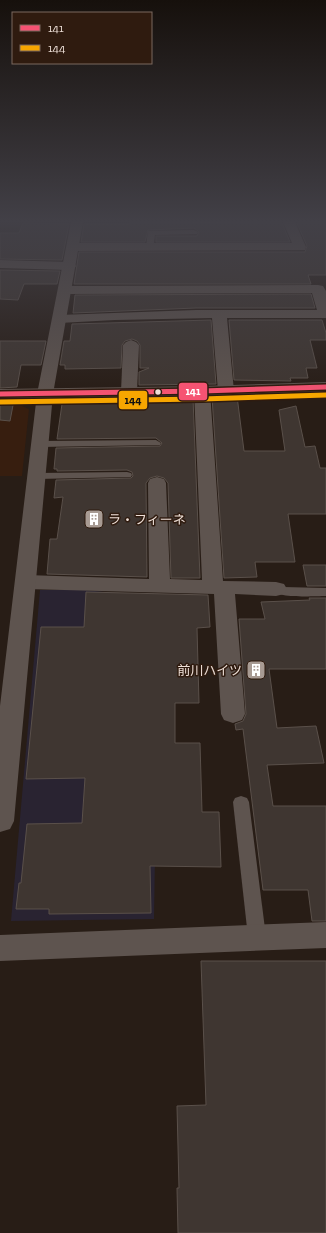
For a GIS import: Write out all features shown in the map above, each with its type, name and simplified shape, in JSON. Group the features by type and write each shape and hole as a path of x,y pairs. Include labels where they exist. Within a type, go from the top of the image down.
{"street":[{"path":"0,821 45,394 67,280"},
{"path":"59,319 196,314 325,314 320,289 193,285 65,290"},
{"path":"193,285 196,314"},
{"path":"219,314 226,391"},
{"path":"129,392 131,345"},
{"path":"0,394 226,391 326,387"},
{"path":"202,391 218,588 233,714"},
{"path":"157,483 160,587"},
{"path":"26,582 160,587 276,589"},
{"path":"0,948 326,935"}],"lane":[{"path":"40,444 156,443"},
{"path":"37,476 127,475"},
{"path":"276,589 281,591 326,592"},
{"path":"241,802 257,938"}],"shaded area":[{"path":"0,401 10,401 29,409 22,476 0,476"},
{"path":"40,590 86,590 159,598 154,919 11,921"}],"building":[{"path":"0,280 58,280 57,284 24,284 18,300 0,299"},
{"path":"75,280 310,280 311,284 74,284"},
{"path":"311,294 315,308 196,308 73,313 75,295"},
{"path":"211,320 216,384 139,385 139,372 149,368 140,368 140,345 137,341 132,339 125,341 122,345 121,368 65,369 65,365 60,365 64,341 70,341 72,324"},
{"path":"229,320 322,320 326,333 326,340 310,340 317,368 306,368 308,378 290,378 291,381 234,380"},
{"path":"0,341 46,341 41,365 21,365 17,387 0,388"},
{"path":"237,396 244,451 285,451 279,410 296,406 305,447 315,446 320,468 326,468 326,514 288,514 295,562 255,562 257,577 224,578 212,397"},
{"path":"193,398 200,578 171,578 168,483 164,478 157,476 150,478 146,483 147,577 47,574 50,539 57,539 63,497 54,498 56,480 131,478 133,476 132,472 127,470 57,471 57,469 54,469 56,448 160,446 162,443 156,438 57,439 62,404 72,399"},
{"path":"0,400 14,400 10,421 0,420"},
{"path":"303,565 326,565 326,586 307,586"},
{"path":"86,592 208,595 210,627 197,628 199,703 175,703 175,743 200,743 202,812 219,812 221,867 150,866 151,913 49,914 49,909 16,909 19,883 21,883 27,824 82,823 85,778 26,779 41,627 84,627"},
{"path":"309,598 326,598 326,669 269,669 277,728 316,726 324,763 267,765 273,806 326,806 326,921 312,921 308,890 263,890 243,729 236,730 235,724 243,721 246,714 239,619 265,619 261,602 310,600"},
{"path":"201,961 326,961 326,1233 178,1233 177,1188 179,1188 177,1106 206,1105"}],"transit line":[{"name":"141","path":"0,394 202,391 326,387"},
{"name":"144","path":"0,402 202,399 326,395"}],"place":[{"name":"ラ・フィーネ","path":"94,519"},
{"name":"前川ハイツ","path":"256,670"}]}
